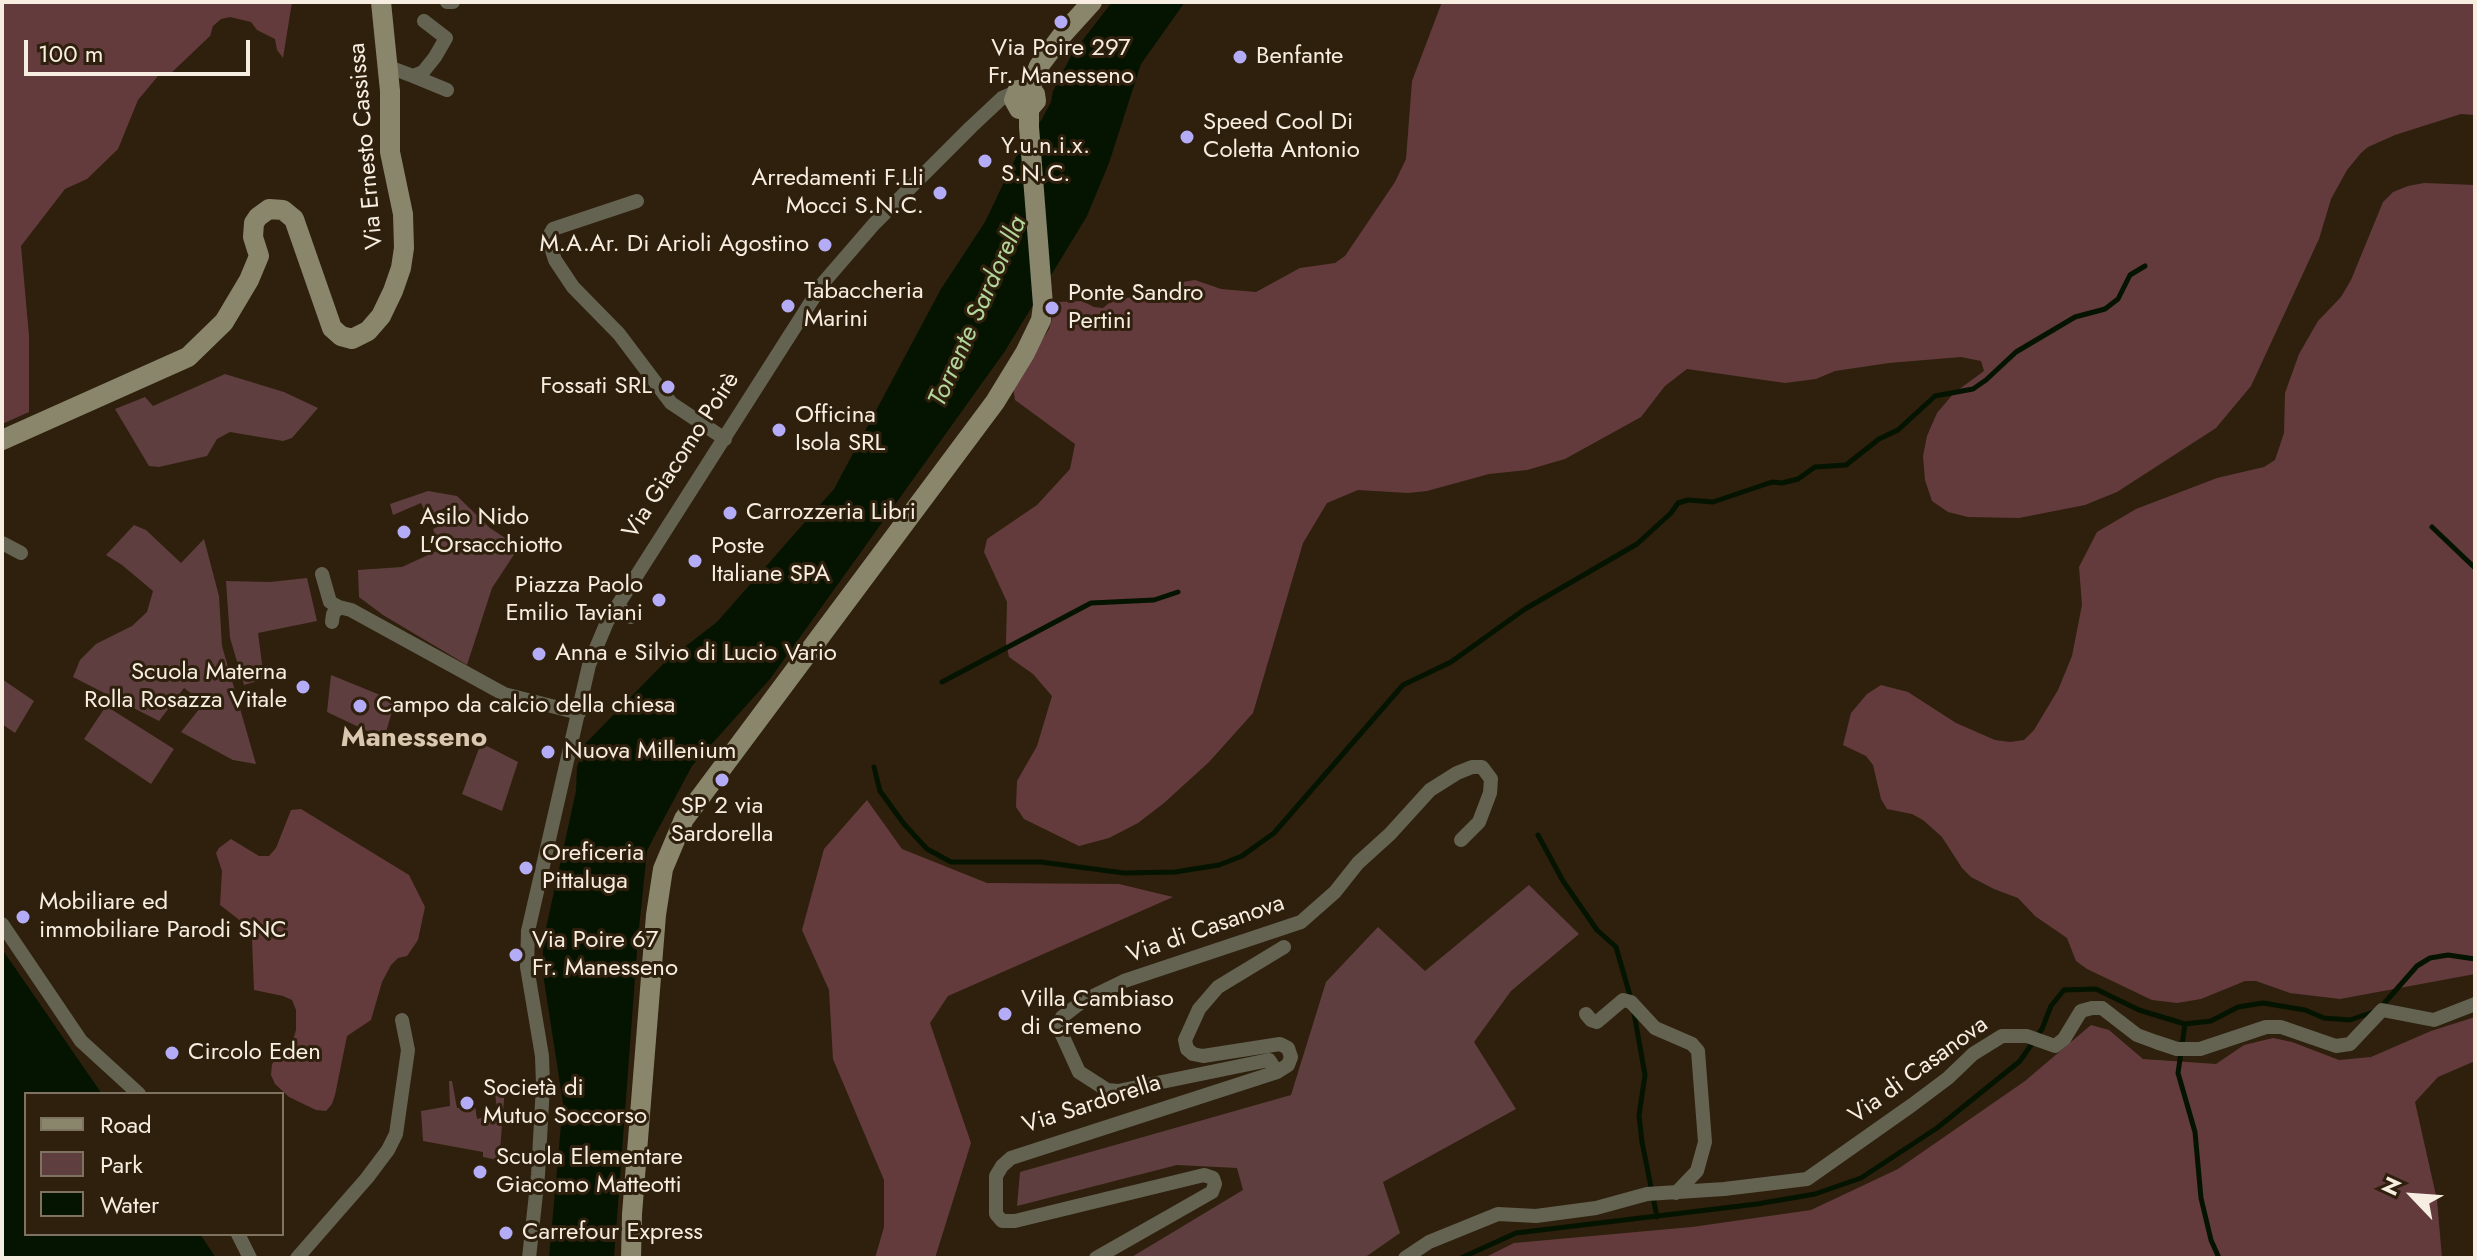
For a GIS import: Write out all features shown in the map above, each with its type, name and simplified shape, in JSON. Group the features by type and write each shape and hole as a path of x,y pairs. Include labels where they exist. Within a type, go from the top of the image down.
{"main road":[{"name":"Via Ernesto Cassissa","path":"2,440 188,357 224,322 249,280 259,256 253,237 254,223 269,209 283,210 294,219 332,328 341,336 352,339 368,331 381,316 401,268 404,248 403,214 390,152 389,67 381,2"},
{"name":"Via Giacomo Poirè","path":"1026,104 1039,66 1092,2"},
{"path":"631,1258 652,962 663,869 684,819 710,781 1010,379 1041,320 1043,305 1026,104"}],"street":[{"path":"413,76 423,72 445,43 444,35 424,21"},
{"path":"389,67 447,90"},
{"name":"Via Giacomo Poirè","path":"529,1258 543,1085 542,1056 527,967 527,939 589,665 607,622 823,283 874,224 1002,98 1026,104"},
{"path":"637,201 553,229 548,238 555,260 573,287 619,334 671,403 725,439"},
{"path":"2,543 21,553"},
{"path":"322,574 330,602 339,607 351,610 504,694 579,713"},
{"path":"617,606 631,617"},
{"path":"332,622 333,614 339,607"},
{"name":"Via di Casanova","path":"1084,1001 1124,981 1301,922 1335,892 1358,863 1390,834 1430,790 1457,773 1482,767 1491,779 1490,793 1479,822 1461,840"},
{"path":"2,924 81,1041 137,1092"},
{"path":"1277,1072 1288,1065 1291,1057 1288,1048 1280,1044 1203,1056 1187,1049 1185,1040 1199,1009 1218,987 1284,947"},
{"path":"1586,1014 1597,1022 1623,1000 1631,1002 1655,1028 1692,1044 1698,1051 1705,1142 1697,1171 1676,1193"},
{"name":"Via Sardorella","path":"1084,1001 1062,1017 1058,1026 1079,1072 1107,1090 1118,1091 1269,1060 1277,1072 1011,1158 1002,1166 996,1176 996,1214 1002,1221 1015,1221 1204,1175 1213,1178 1215,1184 1212,1192 1096,1258"},
{"name":"Via di Casanova","path":"1405,1258 1429,1242 1498,1214 1536,1216 1596,1208 1647,1194 1807,1179 1924,1096 1973,1054 2002,1036 2027,1036 2055,1046 2064,1039 2081,1011 2092,1008 2102,1008 2137,1035 2177,1049 2200,1049 2266,1027 2281,1027 2336,1046 2350,1044 2382,1010 2434,1020 2475,1004"},
{"path":"297,1258 367,1178 396,1134 408,1050 402,1020"},
{"path":"239,1236 250,1258"}],"green space":[{"path":"225,374 284,392 318,408 292,438 283,441 230,432 217,439 207,456 159,467 149,466 115,409 145,397 153,406"},
{"path":"428,491 457,496 490,528 519,547 492,588 467,665 383,615 359,597 358,570 402,567 441,549 433,529 453,520 447,507 427,516 421,503 393,515 390,504"},
{"path":"134,525 146,530 181,563 204,539 219,596 222,646 256,764 233,760 181,732 204,703 184,688 159,721 73,677 80,660 96,644 132,626 147,612 153,591 106,555"},
{"path":"307,578 317,621 258,633 264,679 244,685 230,638 226,581 270,582"},
{"name":"Campo da calcio della chiesa","path":"331,675 395,701 384,739 327,712"},
{"path":"2,679 34,701 15,733 2,724"},
{"path":"106,706 174,749 151,784 84,739"},
{"path":"481,743 518,762 502,811 462,794"},
{"path":"1529,885 1579,934 1511,991 1474,1042 1516,1109 1383,1182 1400,1233 1364,1258 1130,1258 1243,1190 1237,1168 1177,1165 1017,1206 1020,1172 1291,1095 1326,982 1378,927 1425,971"},
{"path":"449,1081 452,1081 457,1108 475,1106 477,1119 498,1114 494,1088 505,1087 499,1163 483,1157 483,1152 423,1141 421,1111 450,1106"}],"shaded area":[{"path":"2,2 292,2 283,58 277,50 275,39 257,30 251,22 230,17 221,19 213,26 210,36 168,76 158,76 138,100 118,149 87,179 65,189 21,246 29,336 29,412 2,424"},
{"path":"1442,2 2475,2 2475,115 2461,114 2395,135 2361,153 2347,170 2331,199 2319,239 2251,386 2216,428 2117,492 2085,505 2019,518 1968,517 1948,512 1932,501 1925,480 1923,456 1927,436 1937,413 1954,393 1984,371 1981,361 1961,357 1889,363 1785,383 1687,369 1665,386 1641,417 1565,459 1527,470 1489,474 1427,491 1358,490 1327,503 1303,543 1253,713 1209,762 1138,823 1109,838 1079,846 1024,819 1016,807 1017,781 1037,746 1052,696 1033,674 1009,657 1006,643 1007,602 984,552 987,539 1037,505 1070,469 1075,444 1015,400 1013,387 1049,329 1057,302 1082,301 1103,308 1113,300 1161,293 1183,282 1195,280 1221,289 1256,292 1300,268 1335,263 1345,256 1395,182 1406,159 1412,81"},
{"path":"2424,183 2475,185 2475,974 2340,999 2290,993 2256,981 2245,981 2201,999 2177,1003 2152,1000 2087,969 2076,961 2067,938 2035,916 2018,898 1971,877 1942,837 1923,820 1912,814 1887,809 1881,799 1873,765 1866,756 1843,745 1851,713 1867,694 1881,685 1908,692 1956,723 1995,740 2024,740 2034,730 2058,690 2072,656 2082,605 2079,567 2097,532 2136,509 2217,478 2264,467 2275,460 2284,433 2285,393 2299,354 2318,321 2341,297 2351,280 2383,202 2393,192"},
{"path":"867,800 902,849 987,883 1119,884 1173,897 948,996 930,1023 971,1143 935,1258 875,1258 884,1227 884,1180 833,1059 829,990 802,930 824,849"},
{"path":"301,809 409,875 425,907 418,940 407,956 398,958 391,965 382,982 371,1020 347,1036 335,1095 326,1111 316,1110 289,1097 275,1084 271,1075 272,1064 293,1040 296,1010 292,1000 254,990 252,939 242,922 220,905 222,871 216,853 219,848 231,839 259,856 269,856 276,848 291,810"},
{"path":"2475,1017 2475,1061 2438,1077 2415,1102 2437,1200 2442,1258 1484,1258 1514,1243 1692,1227 1811,1210 1898,1169 2025,1081 2091,1025 2109,1030 2143,1059 2216,1064 2244,1045 2273,1038 2339,1060 2371,1057 2431,1031"}],"water":[{"name":"Torrente Sardorella","path":"1112,2 1185,2 1141,64 1109,163 1087,216 1005,351 770,679 692,766 647,851 614,1258 549,1258 563,1103 543,974 543,942 576,791 577,767 586,743 664,663 717,622 834,489 941,289 985,222 1017,155 1042,119 1072,54"},
{"path":"2,949 101,1092 24,1092 24,1236 201,1236 216,1258 2,1258"}],"waterway":[{"path":"874,767 880,791 904,824 927,849 951,862 1041,862 1124,873 1175,872 1219,865 1242,856 1274,833 1403,685 1451,662 1525,609 1637,544 1678,503 1688,500 1713,502 1772,482 1798,479 1815,467 1846,465 1879,439 1898,430 1935,396 1973,389 2016,352 2075,317 2105,309 2118,299 2130,275 2145,266"},
{"path":"2432,527 2475,568"},
{"path":"942,682 1091,603 1154,600 1178,592"},
{"path":"1538,835 1563,881 1597,930 1616,947 1631,999"},
{"path":"2381,1007 2417,966 2430,958 2448,955 2475,959"},
{"path":"1461,1258 1516,1233 1757,1204 1815,1194 1861,1178 1937,1128 2020,1061 2042,1029 2051,1006 2064,990 2096,989 2139,1010 2185,1024 2211,1021 2238,1007 2263,1003 2305,1010 2324,1018 2350,1020 2373,1012"},
{"path":"1634,1013 1645,1075 1639,1115 1642,1142 1657,1217"},
{"path":"2185,1024 2178,1073 2195,1132 2201,1198 2211,1240 2219,1258"}],"place":[{"name":"Via Poire 297 Fr. Manesseno","path":"1061,22"},
{"name":"Benfante","path":"1240,57"},
{"name":"Speed Cool Di Coletta Antonio","path":"1187,137"},
{"name":"Y.u.n.i.x. S.N.C.","path":"985,161"},
{"name":"Arredamenti F.Lli Mocci S.N.C.","path":"940,193"},
{"name":"M.A.Ar. Di Arioli Agostino","path":"825,245"},
{"name":"Tabaccheria Marini","path":"788,306"},
{"name":"Ponte Sandro Pertini","path":"1052,308"},
{"name":"Fossati SRL","path":"668,387"},
{"name":"Officina Isola SRL","path":"779,430"},
{"name":"Carrozzeria Libri","path":"730,513"},
{"name":"Asilo Nido L'Orsacchiotto","path":"404,532"},
{"name":"Poste Italiane SPA","path":"695,561"},
{"name":"Piazza Paolo Emilio Taviani","path":"659,600"},
{"name":"Anna e Silvio di Lucio Vario","path":"539,654"},
{"name":"Scuola Materna Rolla Rosazza Vitale","path":"303,687"},
{"name":"Campo da calcio della chiesa","path":"360,706"},
{"name":"Nuova Millenium","path":"548,752"},
{"name":"SP 2 via Sardorella","path":"722,780"},
{"name":"Oreficeria Pittaluga","path":"526,868"},
{"name":"Mobiliare ed immobiliare Parodi SNC","path":"23,917"},
{"name":"Via Poire 67 Fr. Manesseno","path":"516,955"},
{"name":"Villa Cambiaso di Cremeno","path":"1005,1014"},
{"name":"Circolo Eden","path":"172,1053"},
{"name":"Società di Mutuo Soccorso","path":"467,1103"},
{"name":"Scuola Elementare Giacomo Matteotti","path":"480,1172"},
{"name":"Carrefour Express","path":"506,1233"}],"district":[{"name":"Manesseno","path":"414,739"}]}
